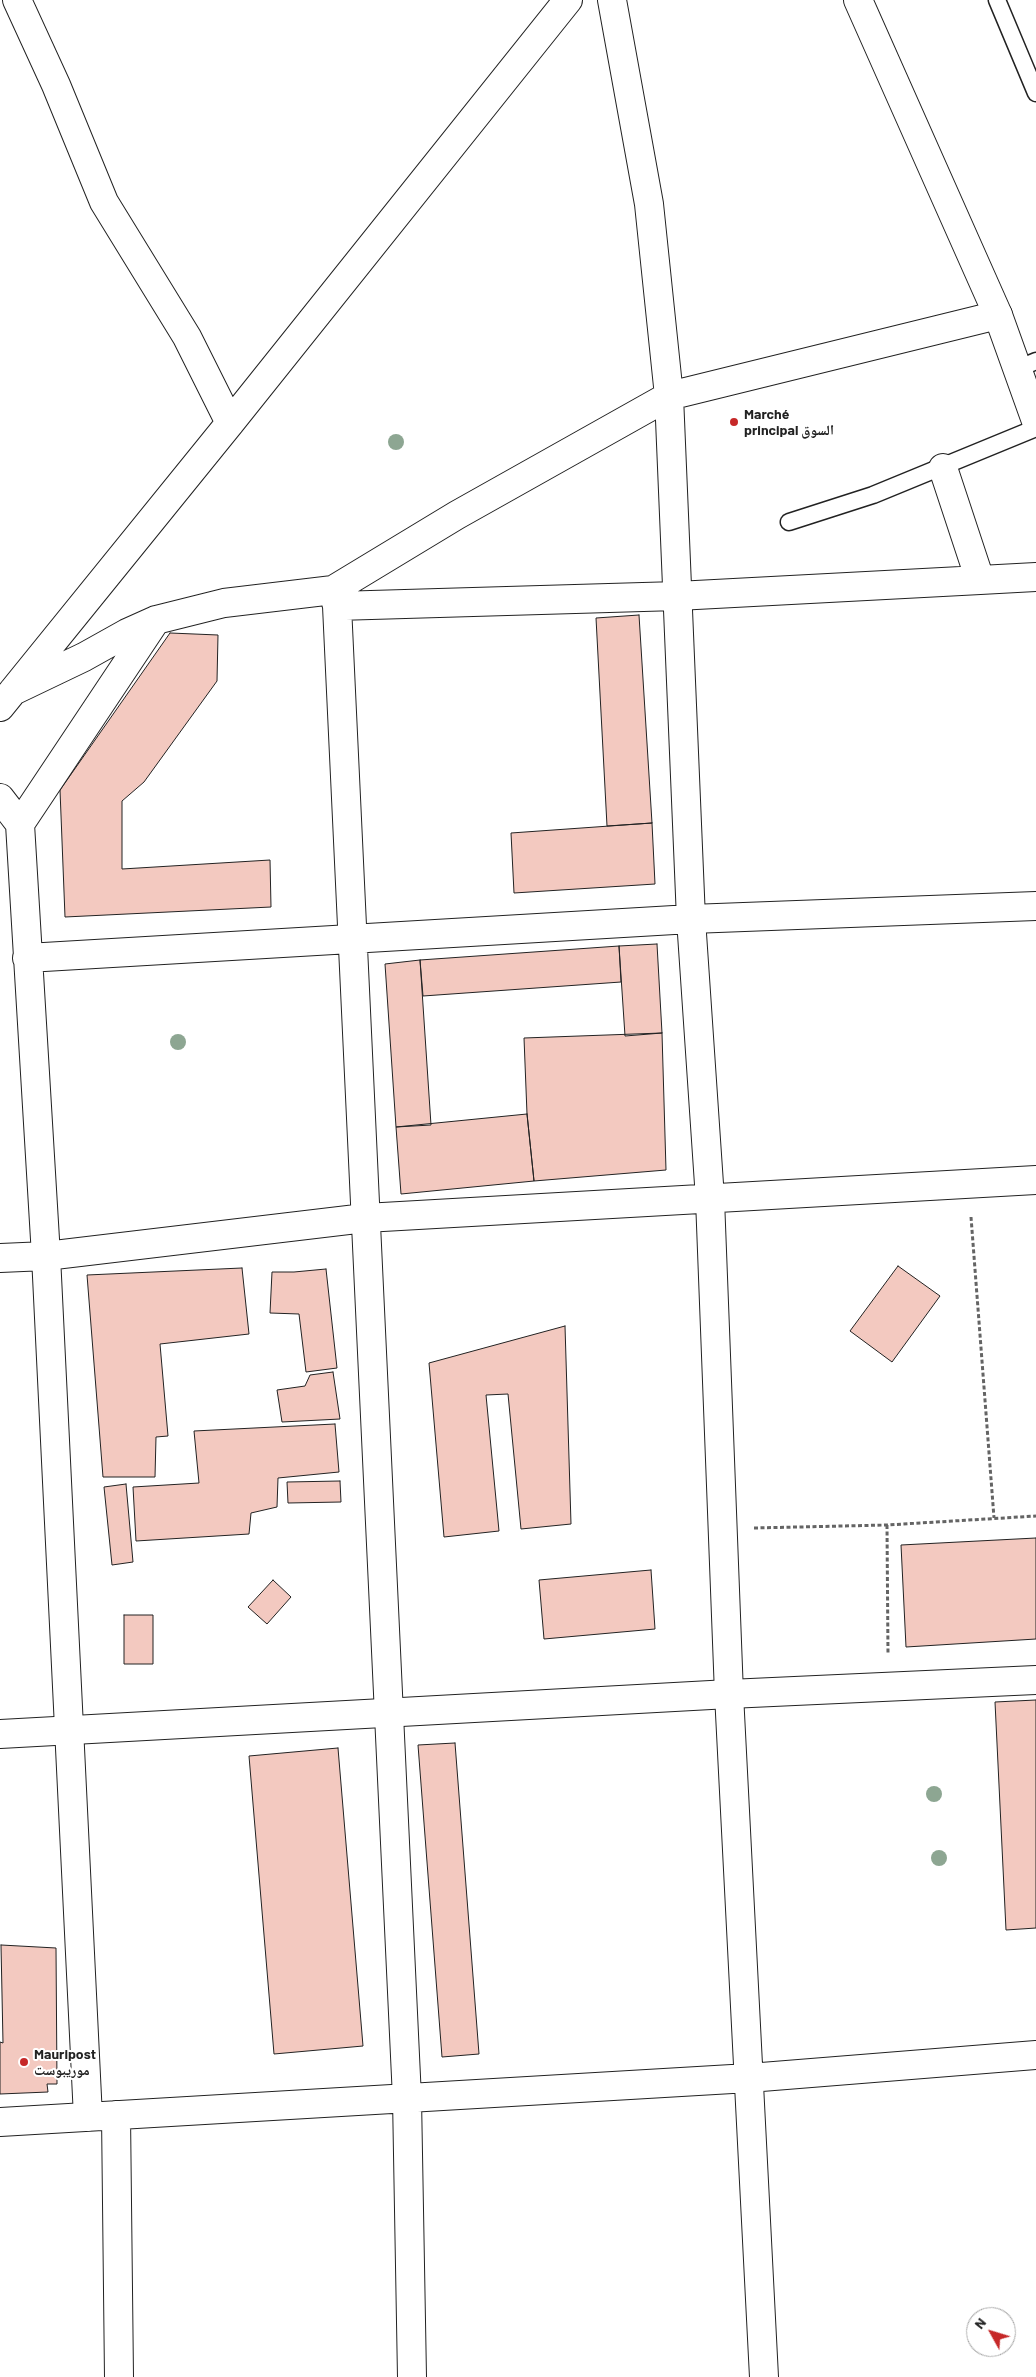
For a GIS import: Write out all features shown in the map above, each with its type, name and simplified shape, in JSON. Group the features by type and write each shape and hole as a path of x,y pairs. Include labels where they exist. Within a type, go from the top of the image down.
{"street":[{"path":"17,0 52,76 104,202 187,337 230,423"},
{"path":"7,699 568,0"},
{"path":"612,0 649,204 669,396 691,919 710,1199 729,1694 764,2377"},
{"path":"858,0 998,315 1027,365 1036,422"},
{"path":"335,598 457,515 669,396 998,315"},
{"path":"943,468 980,580"},
{"path":"7,699 127,633 156,620 224,603 335,598 677,596 1036,577"},
{"path":"335,598 408,2098 412,2377"},
{"path":"20,824 156,620"},
{"path":"0,798 20,824 46,1256 88,2117"},
{"path":"27,958 691,919 1036,906"},
{"path":"0,1258 46,1256 365,1218 1036,1180"},
{"path":"0,1734 729,1694 1036,1680"},
{"path":"0,2122 749,2078 1036,2055"},
{"path":"116,2115 119,2377"}],"lane":[{"path":"996,0 1036,93"},
{"path":"789,522 845,506 943,468 1036,428"}],"path":[{"path":"969,1185 994,1518"},
{"path":"723,1528 887,1525 1036,1516"},
{"path":"887,1525 889,1687"}],"building":[{"path":"639,615 652,823 607,826 596,618"},
{"path":"170,633 218,635 217,681 144,782 122,801 122,869 270,860 271,907 65,917 60,790"},
{"path":"652,823 655,884 514,893 511,833"},
{"path":"657,944 662,1033 625,1036 619,946"},
{"path":"619,946 621,982 423,996 420,960"},
{"path":"420,960 431,1125 396,1127 385,964"},
{"path":"662,1033 666,1170 534,1181 527,1114 524,1038"},
{"path":"527,1114 534,1181 401,1194 396,1127"},
{"path":"898,1266 940,1296 892,1362 850,1331"},
{"path":"242,1268 249,1334 160,1344 168,1436 156,1437 155,1477 103,1477 87,1275"},
{"path":"326,1269 337,1368 306,1372 299,1314 270,1313 272,1272"},
{"path":"565,1326 571,1524 521,1529 508,1394 486,1395 499,1531 444,1537 429,1363"},
{"path":"333,1372 340,1419 282,1422 277,1390 305,1386 310,1375"},
{"path":"335,1424 339,1472 278,1478 277,1507 251,1513 249,1534 136,1541 133,1487 199,1483 194,1431"},
{"path":"340,1481 341,1502 288,1503 287,1482"},
{"path":"126,1484 133,1562 112,1565 104,1487"},
{"path":"1036,1538 1036,1639 906,1647 901,1545"},
{"path":"651,1570 655,1629 544,1639 539,1580"},
{"path":"273,1580 291,1597 267,1624 248,1607"},
{"path":"124,1615 153,1615 153,1664 124,1664"},
{"path":"1036,1700 1036,1928 1006,1930 995,1702"},
{"path":"455,1743 479,2054 442,2057 418,1745"},
{"path":"338,1748 363,2046 274,2054 249,1756"},
{"path":"1,1945 56,1948 57,2084 47,2084 48,2092 0,2094 0,2042 3,2043"}],"place":[{"name":"Marché principal السوق","path":"734,422"},
{"name":"Mauripost موريبوست","path":"24,2062"}]}
